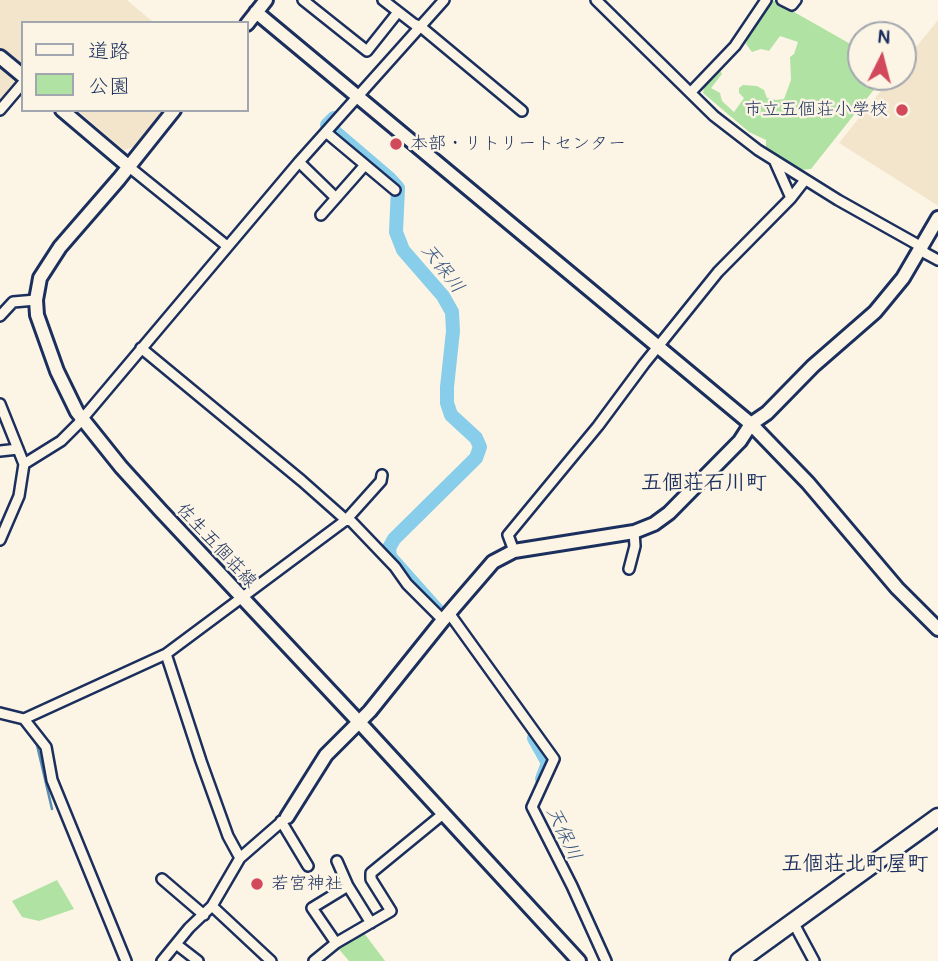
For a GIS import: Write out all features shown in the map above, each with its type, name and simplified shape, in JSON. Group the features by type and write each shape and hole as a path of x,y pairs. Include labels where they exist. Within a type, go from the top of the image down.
{"highway":[{"path":"739,961 938,817"}],"street":[{"path":"248,23 266,0"},
{"path":"303,0 366,51 398,12"},
{"path":"383,0 522,111"},
{"path":"596,0 714,116 805,180 920,246 925,253 938,260"},
{"path":"691,92 735,46 766,0"},
{"path":"782,0 792,5 796,0"},
{"path":"24,464 61,441 81,419 357,94 441,1"},
{"path":"256,12 751,424 808,483 897,587 938,629"},
{"path":"0,57 21,74"},
{"path":"0,110 21,85"},
{"path":"64,112 227,246"},
{"name":"佐生五個荘線","path":"172,112 48,262 40,278 36,300 43,335 57,371 81,419 121,467 579,961"},
{"path":"329,130 395,190"},
{"path":"774,160 791,198"},
{"path":"299,162 336,198"},
{"path":"321,215 365,165"},
{"path":"513,551 508,535 598,426 718,272 791,198 805,180"},
{"path":"162,961 212,906 240,858 284,819 326,755 359,722 493,562 513,551 634,532 654,524 669,513 740,441 751,424 767,413 813,366 876,312 899,285 938,218"},
{"path":"0,316 13,302 36,300"},
{"path":"141,348 346,520 351,521 407,584 446,617 554,759 533,807 606,961"},
{"path":"0,404 24,464 19,496 0,540"},
{"path":"0,452 19,449"},
{"path":"24,719 166,654 346,520 381,481 382,475"},
{"path":"629,569 635,546 634,532"},
{"path":"166,654 214,798 228,836 240,858"},
{"path":"0,713 24,719 46,747 52,780 126,961"},
{"path":"314,961 336,943 391,911 371,879 371,873 443,814"},
{"path":"284,819 308,866"},
{"path":"337,861 348,886 371,923"},
{"path":"162,879 204,915"},
{"path":"336,943 312,908 348,886"},
{"path":"212,906 268,960"},
{"path":"793,922 814,961"},
{"path":"176,944 198,961"}],"shaded area":[{"path":"0,0 127,0 152,21 21,21 21,79 0,104"},
{"name":"市立五個荘小学校","path":"938,20 938,205 839,143 881,91 917,91 917,46"},
{"path":"79,112 163,112 133,147 124,150"}],"green space":[{"path":"773,0 847,42 847,91 873,91 811,169 801,170 766,147 766,140 749,132 703,93 704,87 720,70 722,74 711,88 720,93 722,101 734,112 744,98 739,93 739,88 743,85 757,86 764,90 767,98 784,99 791,80 790,57 794,54 798,42 780,36 769,51 761,49 752,52 746,44 748,36"},
{"path":"57,880 74,909 39,921 22,917 12,901"},
{"path":"364,933 385,961 349,961 337,947"}],"waterway":[{"name":"天保川","path":"334,118 327,125 398,188 396,232 403,250 443,296 452,312 447,403 451,415 476,438 480,447 476,458 394,539 389,548 390,557 439,612"},
{"path":"29,734 37,745 52,809"},
{"name":"天保川","path":"534,738 548,763 542,779"}],"place":[{"name":"市立五個荘小学校","path":"902,110"},
{"name":"本部・リトリートセンター","path":"396,144"},
{"name":"若宮神社","path":"257,884"}],"district":[{"name":"五個荘石川町","path":"704,484"},
{"name":"五個荘北町屋町","path":"855,865"}]}
